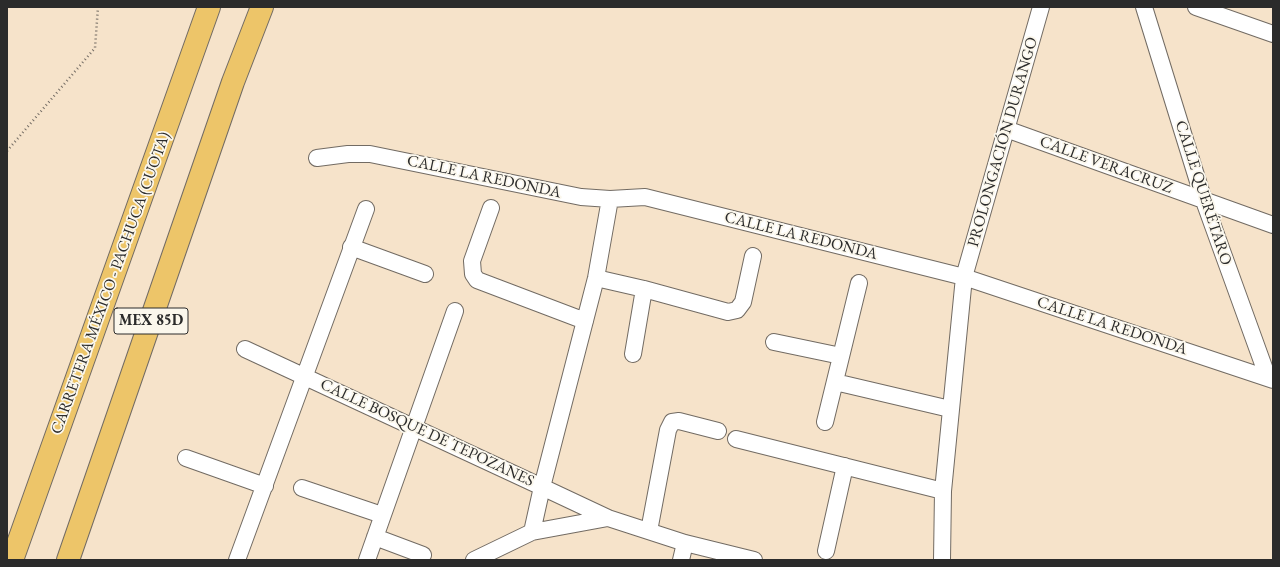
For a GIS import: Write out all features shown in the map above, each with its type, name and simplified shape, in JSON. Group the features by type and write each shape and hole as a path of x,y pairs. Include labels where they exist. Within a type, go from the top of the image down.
{"highway":[{"name":"CARRETERA MÉXICO - PACHUCA (CUOTA)","path":"12,560 210,7"},
{"name":"MEX 85D","path":"68,560 231,89 262,7"}],"street":[{"name":"PROLONGACIÓN DURANGO","path":"942,560 943,491 964,277 1041,7"},
{"name":"CALLE QUERÉTARO","path":"1144,7 1204,201 1270,379"},
{"path":"1196,7 1273,34"},
{"name":"CALLE VERACRUZ","path":"1006,129 1273,225"},
{"name":"CALLE LA REDONDA","path":"317,158 348,154 370,154 582,197 610,199 645,197 964,277 1270,379"},
{"path":"532,532 542,486 596,278 610,199"},
{"path":"237,560 366,208"},
{"path":"491,208 472,261 473,274 478,280 585,321"},
{"path":"351,247 425,274"},
{"path":"596,278 644,289 728,312 737,310 743,302 753,256"},
{"path":"826,422 859,283"},
{"path":"633,354 644,289"},
{"path":"366,560 455,311"},
{"path":"774,342 842,356"},
{"name":"CALLE BOSQUE DE TEPOZANES","path":"245,349 304,375 608,518 685,543 718,556 754,560"},
{"path":"835,382 950,409"},
{"path":"649,531 668,430 672,422 679,421 718,431"},
{"path":"736,439 943,491"},
{"path":"186,458 265,486"},
{"path":"826,551 845,466"},
{"path":"302,488 382,515"},
{"path":"474,560 532,532 608,518"},
{"path":"375,536 423,555"},
{"path":"680,560 685,543"}],"path":[{"path":"7,151 95,48 98,7"}]}
